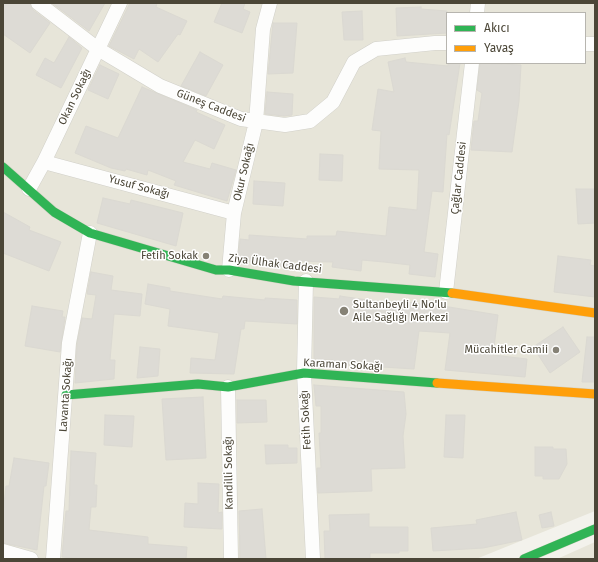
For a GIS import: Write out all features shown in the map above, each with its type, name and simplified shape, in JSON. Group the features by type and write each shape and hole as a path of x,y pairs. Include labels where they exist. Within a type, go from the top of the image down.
{"street":[{"name":"Güneş Caddesi","path":"38,3 98,49 160,86 241,119 285,125 310,122 334,102 354,62 376,49 446,43"},
{"name":"Okan Sokağı","path":"29,189 44,162 120,3"},
{"name":"Okur Sokağı","path":"229,270 234,213 256,122 263,29 270,3"},
{"name":"Çağlar Caddesi","path":"446,292 472,64"},
{"name":"Yusuf Sokağı","path":"44,162 234,213"},
{"name":"Ziya Ülhak Caddesi","path":"3,167 54,212 90,233 216,270 229,270 306,281 446,292 595,313"},
{"name":"Lavanta Sokağı","path":"52,559 69,343 90,233"},
{"name":"Fetih Sokağı","path":"306,281 304,373 313,559"},
{"name":"Karaman Sokağı","path":"66,395 198,384 228,387 304,373 595,394"},
{"name":"Kandilli Sokağı","path":"228,387 231,559"},
{"path":"527,559 595,529"},
{"path":"3,551 31,559"}],"shaded area":[{"path":"3,3 595,3 595,511 476,559 3,559"},
{"path":"595,542 595,559 557,559"}],"building":[{"path":"3,3 30,3 33,10 50,23 30,53 3,34"},
{"path":"52,3 105,3 89,31"},
{"path":"130,3 157,3 156,7 187,21 180,35 178,34 158,62 139,49 134,59 109,46"},
{"path":"222,3 245,3 243,9 250,12 242,33 214,22"},
{"path":"421,7 421,9 447,11 446,33 397,36 396,8"},
{"path":"362,11 363,40 344,40 342,12"},
{"path":"273,23 297,23 293,73 268,74"},
{"path":"69,37 82,48 61,88 36,75 45,58 54,63"},
{"path":"200,52 223,65 206,96 181,86"},
{"path":"405,58 406,62 448,66 448,64 460,64 449,135 447,134 443,192 432,191 424,252 438,254 435,277 409,274 410,265 362,260 361,271 332,267 333,262 291,261 290,268 238,260 240,239 249,240 249,235 307,239 307,236 336,236 337,231 386,236 389,207 417,210 419,170 379,169 381,131 372,130 378,89 394,92 388,62"},
{"path":"480,64 521,65 519,101 512,152 471,150 474,121 478,121 482,93 477,90"},
{"path":"100,65 119,74 108,99 88,90"},
{"path":"142,87 197,110 196,112 225,125 214,149 195,140 183,162 210,169 212,163 236,170 227,201 174,185 176,181 148,170 147,175 126,169 125,171 111,168 75,153 86,126 118,138"},
{"path":"267,92 293,94 292,115 284,116 265,114"},
{"path":"320,154 343,155 342,181 319,180"},
{"path":"254,181 285,183 283,206 253,204"},
{"path":"576,189 595,189 595,223 578,224"},
{"path":"103,198 130,204 131,200 183,213 176,246 97,223"},
{"path":"3,212 30,227 29,230 61,242 49,271 3,253"},
{"path":"558,256 591,260 590,265 595,266 595,297 554,292"},
{"path":"91,272 113,276 111,290 142,294 140,316 114,314 110,360 115,360 114,379 75,383 77,344 82,318 92,319 96,295 87,294"},
{"path":"148,284 170,288 170,291 222,299 223,296 265,300 265,298 297,300 297,324 245,321 244,329 241,329 234,374 190,373 191,358 215,360 219,333 168,326 170,309 145,304"},
{"path":"340,296 394,304 395,301 449,307 498,315 493,355 527,359 525,377 445,370 450,333 419,331 414,369 335,364 333,363 333,360 314,359 314,297 339,299"},
{"path":"32,306 63,311 62,317 65,317 60,352 25,346"},
{"name":"Mücahitler Camii","path":"563,327 580,352 550,373 533,347"},
{"path":"587,337 595,337 595,382 582,382"},
{"path":"140,347 160,349 158,376 137,378"},
{"path":"314,385 404,392 406,414 403,436 405,468 371,469 372,491 318,493 317,468 321,468 319,433 321,433 321,406 316,406"},
{"path":"203,397 206,458 166,460 162,399"},
{"path":"237,400 266,400 267,422 237,423"},
{"path":"105,415 134,416 132,447 104,445"},
{"path":"446,415 465,415 463,458 444,457"},
{"path":"265,445 288,445 288,448 297,448 297,463 266,464"},
{"path":"535,447 566,449 567,464 559,479 543,479 543,476 535,476"},
{"path":"71,451 96,453 94,485 97,485 96,507 91,507 89,530 148,537 148,544 187,547 186,559 82,559 62,557 66,511 69,511"},
{"path":"14,458 49,463 46,486 44,486 37,550 3,543 3,513 6,486 9,486"},
{"path":"198,483 219,484 218,513 222,512 222,529 184,527 185,503 198,504"},
{"path":"262,509 266,559 240,559 239,511"},
{"path":"516,512 522,540 483,548 433,551 431,528 477,524 476,520"},
{"path":"551,512 554,526 542,528 539,515"},
{"path":"369,514 369,527 408,527 408,551 399,551 399,553 370,553 370,559 325,559 324,531 330,531 329,515"}],"traffic: fast":[{"path":"3,167 54,212 90,233 216,270 229,270 294,281 452,293"},
{"path":"66,395 198,384 228,387 304,373 437,383"},
{"path":"524,559 595,529"}],"traffic: slow":[{"path":"452,293 595,313"},
{"path":"437,383 595,394"}],"place":[{"name":"Fetih Sokak","path":"206,256"},
{"name":"Sultanbeyli 4 No'lu Aile Sağlığı Merkezi","path":"344,311"},
{"name":"Mücahitler Camii","path":"556,350"}]}
